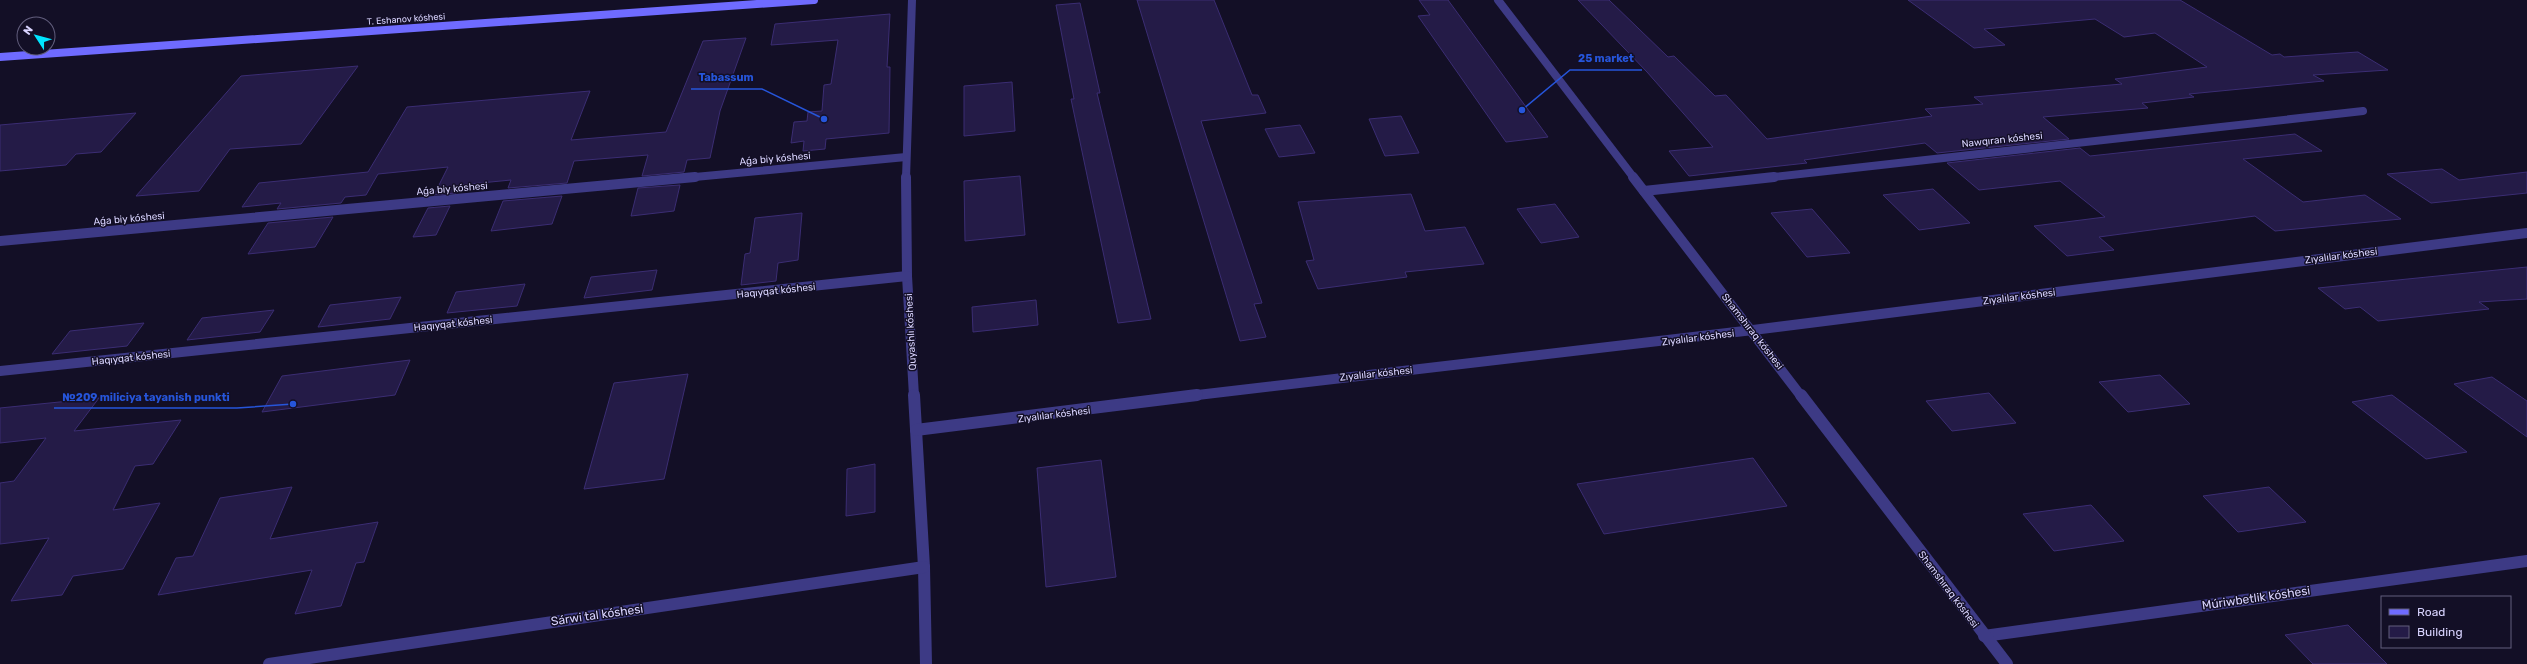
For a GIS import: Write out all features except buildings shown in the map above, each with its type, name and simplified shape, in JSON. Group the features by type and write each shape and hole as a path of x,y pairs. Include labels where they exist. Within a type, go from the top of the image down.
{"main road":[{"name":"T. Eshanov kóshesi","path":"0,56 814,0"}],"street":[{"name":"Quyashlı kóshesi","path":"912,0 906,157 907,276 924,567 926,664"},
{"name":"Shamshıraq kóshesi","path":"1498,0 1753,330 1984,636 2007,664"},
{"name":"Nawqıran kóshesi","path":"1644,190 2364,111"},
{"name":"Aǵa biy kóshesi","path":"0,241 906,157"},
{"name":"Zıyalılar kóshesi","path":"916,430 1299,382 1753,330 2527,233"},
{"name":"Haqıyqat kóshesi","path":"0,371 907,276"},
{"name":"Múriwbetlik kóshesi","path":"1984,636 2527,561"},
{"name":"Sárwi tal kóshesi","path":"270,664 924,567"}],"place":[{"name":"25 market","path":"1522,110"},
{"name":"Tabassum","path":"824,119"},
{"name":"№209 miliciya tayanish punkti","path":"293,404"}]}
